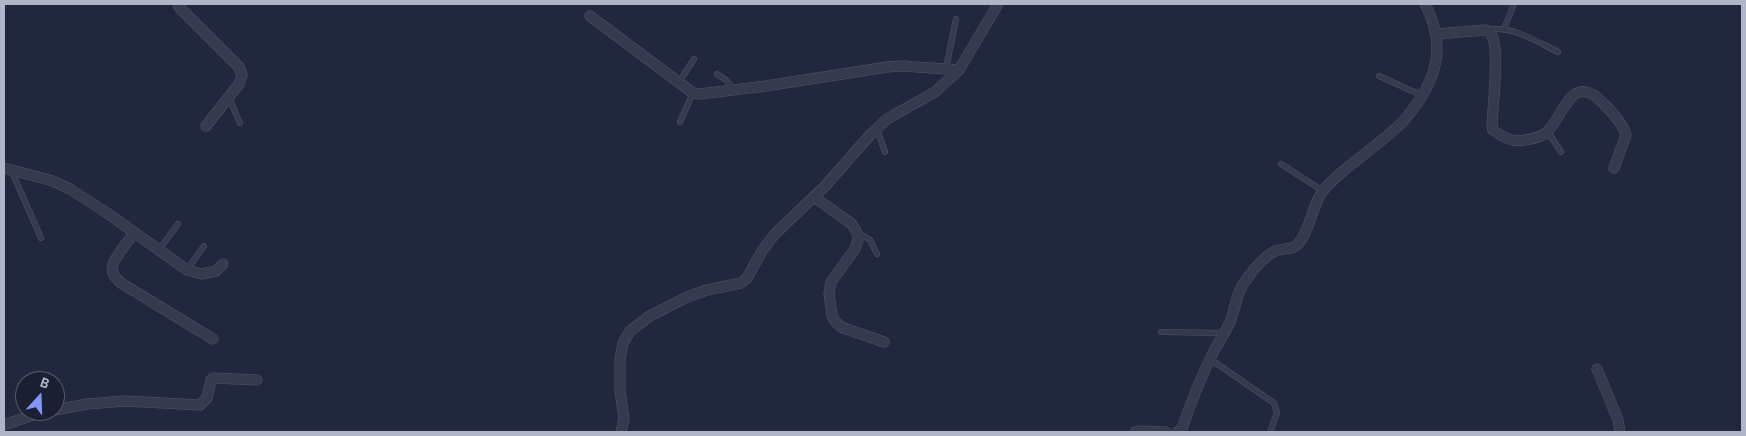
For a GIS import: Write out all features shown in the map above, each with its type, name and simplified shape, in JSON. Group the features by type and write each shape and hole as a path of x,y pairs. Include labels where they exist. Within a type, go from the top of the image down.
{"street":[{"path":"178,4 179,8 240,69 241,81 206,126"},
{"path":"621,432 624,419 620,390 620,359 623,343 630,332 650,316 687,297 707,290 741,283 752,272 762,251 774,235 814,197 887,119 935,92 959,70 998,4"},
{"path":"1178,432 1182,429 1210,359 1230,321 1244,281 1274,252 1292,249 1296,246 1305,232 1323,191 1350,165 1405,119 1421,95 1434,72 1438,56 1433,18 1425,4"},
{"path":"590,16 693,93 700,94 734,90 887,67 903,66 959,70"},
{"path":"1436,34 1486,30 1490,33 1495,45 1492,124 1494,130 1508,138 1522,141 1530,140 1547,132 1573,94 1580,92 1594,94 1608,108 1626,135 1614,168"},
{"path":"8,169 53,181 70,189 187,270 202,274 211,273 223,264"},
{"path":"814,197 852,224 858,232 856,248 832,282 829,293 834,320 841,327 884,342"},
{"path":"134,232 113,263 112,270 115,277 121,283 213,339"},
{"path":"1597,369 1618,420 1620,432"},
{"path":"65,408 87,404 125,401 200,404 207,398 212,378 258,380"},
{"path":"1135,432 1166,432"}],"lane":[{"path":"1504,29 1514,4"},
{"path":"946,69 956,19"},
{"path":"1486,30 1504,29 1535,40 1558,52"},
{"path":"679,82 694,59"},
{"path":"717,74 726,80 734,90"},
{"path":"1380,76 1421,95"},
{"path":"680,122 693,93"},
{"path":"229,97 240,123"},
{"path":"877,129 885,152"},
{"path":"1547,132 1561,152"},
{"path":"1281,164 1323,191"},
{"path":"8,169 41,238"},
{"path":"159,250 178,224"},
{"path":"858,232 870,240 877,254"},
{"path":"187,270 204,246"},
{"path":"1161,332 1224,333"},
{"path":"1210,359 1274,403 1276,414 1270,432"}]}
